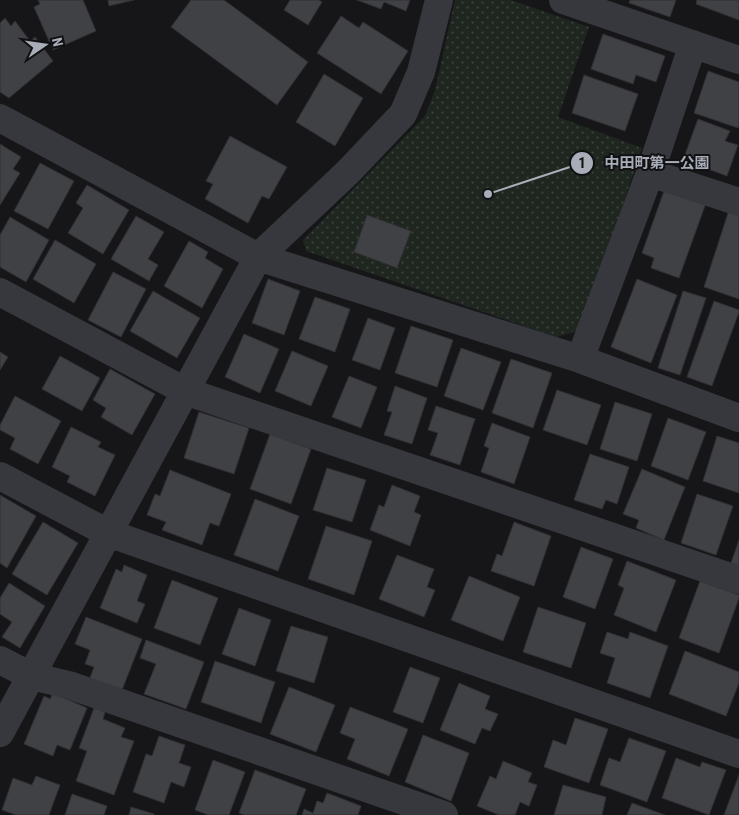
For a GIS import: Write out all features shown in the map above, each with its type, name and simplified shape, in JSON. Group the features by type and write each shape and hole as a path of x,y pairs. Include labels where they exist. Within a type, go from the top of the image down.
{"street":[{"path":"0,733 258,257 348,172 403,114 421,72 438,0"},
{"path":"563,0 739,60"},
{"path":"580,359 650,173 693,44"},
{"path":"0,118 258,257 580,359 739,418"},
{"path":"650,173 739,202"},
{"path":"0,292 185,391 739,580"},
{"path":"0,476 108,533 739,754"},
{"path":"0,660 31,676 69,684 444,815"}],"shaded area":[{"path":"455,0 511,0 589,27 558,117 642,148 581,330 556,337 306,251 303,240 425,116 435,90"}],"building":[{"path":"38,0 83,0 96,31 53,50 34,7 40,4"},
{"path":"108,0 134,0 109,6"},
{"path":"191,0 224,0 308,62 277,105 171,27"},
{"path":"290,0 319,0 322,2 308,25 284,10"},
{"path":"357,0 410,0 406,11 384,2 381,9"},
{"path":"630,0 676,0 670,17 629,3"},
{"path":"697,0 739,0 739,20 696,4"},
{"path":"341,16 359,28 363,22 408,51 381,94 317,53"},
{"path":"5,18 11,26 15,21 30,41 35,37 53,61 9,98 0,92 0,23"},
{"path":"603,34 665,56 656,82 636,75 633,84 591,69"},
{"path":"708,71 739,82 738,128 694,113"},
{"path":"324,74 363,98 335,146 296,122"},
{"path":"584,75 638,94 625,131 572,113"},
{"path":"698,119 730,131 725,141 738,145 727,176 683,160"},
{"path":"230,136 287,167 269,199 262,196 248,223 205,199 213,184 206,181"},
{"path":"0,144 21,157 13,169 20,173 0,205"},
{"path":"40,163 74,181 48,229 14,211"},
{"path":"87,185 129,210 103,254 68,233 83,208 76,203"},
{"path":"665,188 706,203 679,278 651,268 654,258 642,253"},
{"path":"729,210 739,214 739,299 704,287"},
{"path":"367,215 411,231 397,268 354,252"},
{"path":"136,216 164,232 148,259 158,265 149,281 111,259"},
{"path":"10,217 49,240 26,282 0,267 0,235"},
{"path":"55,240 96,264 74,303 33,279"},
{"path":"189,241 208,252 205,258 223,269 202,308 164,286"},
{"path":"113,272 146,289 121,337 88,320"},
{"path":"268,279 300,291 284,335 252,323"},
{"path":"637,279 677,295 651,363 611,347"},
{"path":"153,291 200,318 177,358 130,331"},
{"path":"683,291 706,298 680,375 658,368"},
{"path":"315,297 350,309 335,352 299,339"},
{"path":"714,301 739,310 739,312 712,386 687,377"},
{"path":"368,318 395,328 380,370 352,360"},
{"path":"411,326 453,340 437,387 395,373"},
{"path":"244,334 279,349 260,393 225,377"},
{"path":"461,348 501,362 483,410 444,396"},
{"path":"292,351 328,366 311,406 275,391"},
{"path":"0,352 8,357 0,370"},
{"path":"60,356 100,378 82,411 42,389"},
{"path":"511,359 552,373 533,428 492,413"},
{"path":"110,369 155,394 132,435 101,417 106,408 93,400"},
{"path":"349,376 377,387 361,428 332,417"},
{"path":"395,386 427,398 412,444 384,435 392,412 387,411"},
{"path":"557,390 601,405 587,445 543,430"},
{"path":"15,396 61,421 38,464 10,449 15,438 0,430 0,425"},
{"path":"615,402 652,414 637,461 600,449"},
{"path":"436,406 475,419 460,465 430,455 438,433 428,430"},
{"path":"199,412 249,428 234,474 184,458"},
{"path":"668,418 706,432 688,480 651,466"},
{"path":"492,423 530,437 514,484 481,472 489,448 484,446"},
{"path":"71,427 101,442 98,447 115,455 95,496 67,482 70,476 52,467"},
{"path":"270,434 311,449 291,504 250,489"},
{"path":"717,436 739,443 739,493 703,481"},
{"path":"590,454 629,467 617,504 606,500 602,509 574,500"},
{"path":"327,468 366,480 352,522 313,510"},
{"path":"642,469 685,487 664,540 636,528 639,520 623,514"},
{"path":"170,470 231,494 219,526 210,523 202,545 162,530 166,522 147,515 155,494 160,496"},
{"path":"392,485 420,496 414,512 421,515 410,546 370,530 379,505 384,507"},
{"path":"697,494 733,506 716,555 681,543"},
{"path":"0,495 36,516 7,568 0,563"},
{"path":"255,499 299,516 278,571 234,555"},
{"path":"43,522 78,543 47,595 12,574"},
{"path":"514,522 551,536 534,586 491,571 497,554 502,556"},
{"path":"326,526 372,541 354,595 308,579"},
{"path":"739,540 739,566 731,563"},
{"path":"581,547 613,559 595,609 563,597"},
{"path":"397,555 434,569 427,587 435,590 424,617 379,599"},
{"path":"627,561 676,580 656,632 614,615 624,588 618,585"},
{"path":"124,565 147,575 137,601 145,604 137,623 100,608 116,569 122,572"},
{"path":"469,576 520,597 503,641 451,620"},
{"path":"172,580 218,598 200,645 154,628"},
{"path":"700,581 739,595 719,653 679,638"},
{"path":"9,583 45,606 20,648 2,637 12,622 0,614 0,598"},
{"path":"538,607 586,623 571,668 523,652"},
{"path":"239,608 271,620 255,666 222,654"},
{"path":"86,617 142,639 122,690 90,678 94,667 85,664 90,650 75,644"},
{"path":"291,626 328,637 314,683 276,671"},
{"path":"607,632 628,639 630,632 668,646 650,698 607,683 615,658 600,653"},
{"path":"146,640 204,662 186,709 144,694 156,664 140,658"},
{"path":"685,651 739,672 739,683 726,716 669,694"},
{"path":"215,661 275,682 261,723 201,702"},
{"path":"410,667 440,678 423,723 393,712"},
{"path":"459,683 490,696 485,709 498,714 490,731 482,728 475,744 440,730"},
{"path":"289,687 335,705 316,752 270,734"},
{"path":"53,693 87,708 70,750 57,745 53,756 24,744 44,696 50,699"},
{"path":"350,707 408,729 389,776 347,759 355,739 340,733"},
{"path":"94,708 105,712 103,719 125,728 121,737 134,741 114,795 76,781 87,751 79,748"},
{"path":"575,718 608,729 589,783 544,767 553,740 566,745"},
{"path":"423,735 469,753 451,801 405,782"},
{"path":"159,736 185,745 179,763 191,767 184,787 171,782 164,803 133,792 146,754 152,756"},
{"path":"629,738 666,751 647,802 600,785 609,758 620,762"},
{"path":"676,758 700,767 702,762 726,770 709,815 662,798"},
{"path":"213,760 245,772 229,815 208,815 195,810"},
{"path":"503,761 532,773 528,782 537,785 529,806 520,802 515,815 499,815 477,806 490,776 496,779"},
{"path":"255,770 306,789 296,815 244,815 239,813"},
{"path":"739,775 739,815 724,815"},
{"path":"36,776 60,785 49,815 16,815 2,810 13,778 32,785"},
{"path":"563,785 606,797 602,815 554,815"},
{"path":"327,793 361,806 358,815 302,815 304,809 313,813 317,801 323,803"},
{"path":"72,794 107,806 104,815 65,815"},
{"path":"632,803 665,815 627,815"},
{"path":"131,807 154,814 154,815 129,815"}],"place":[{"name":"中田町第一公園","path":"488,194"}]}
